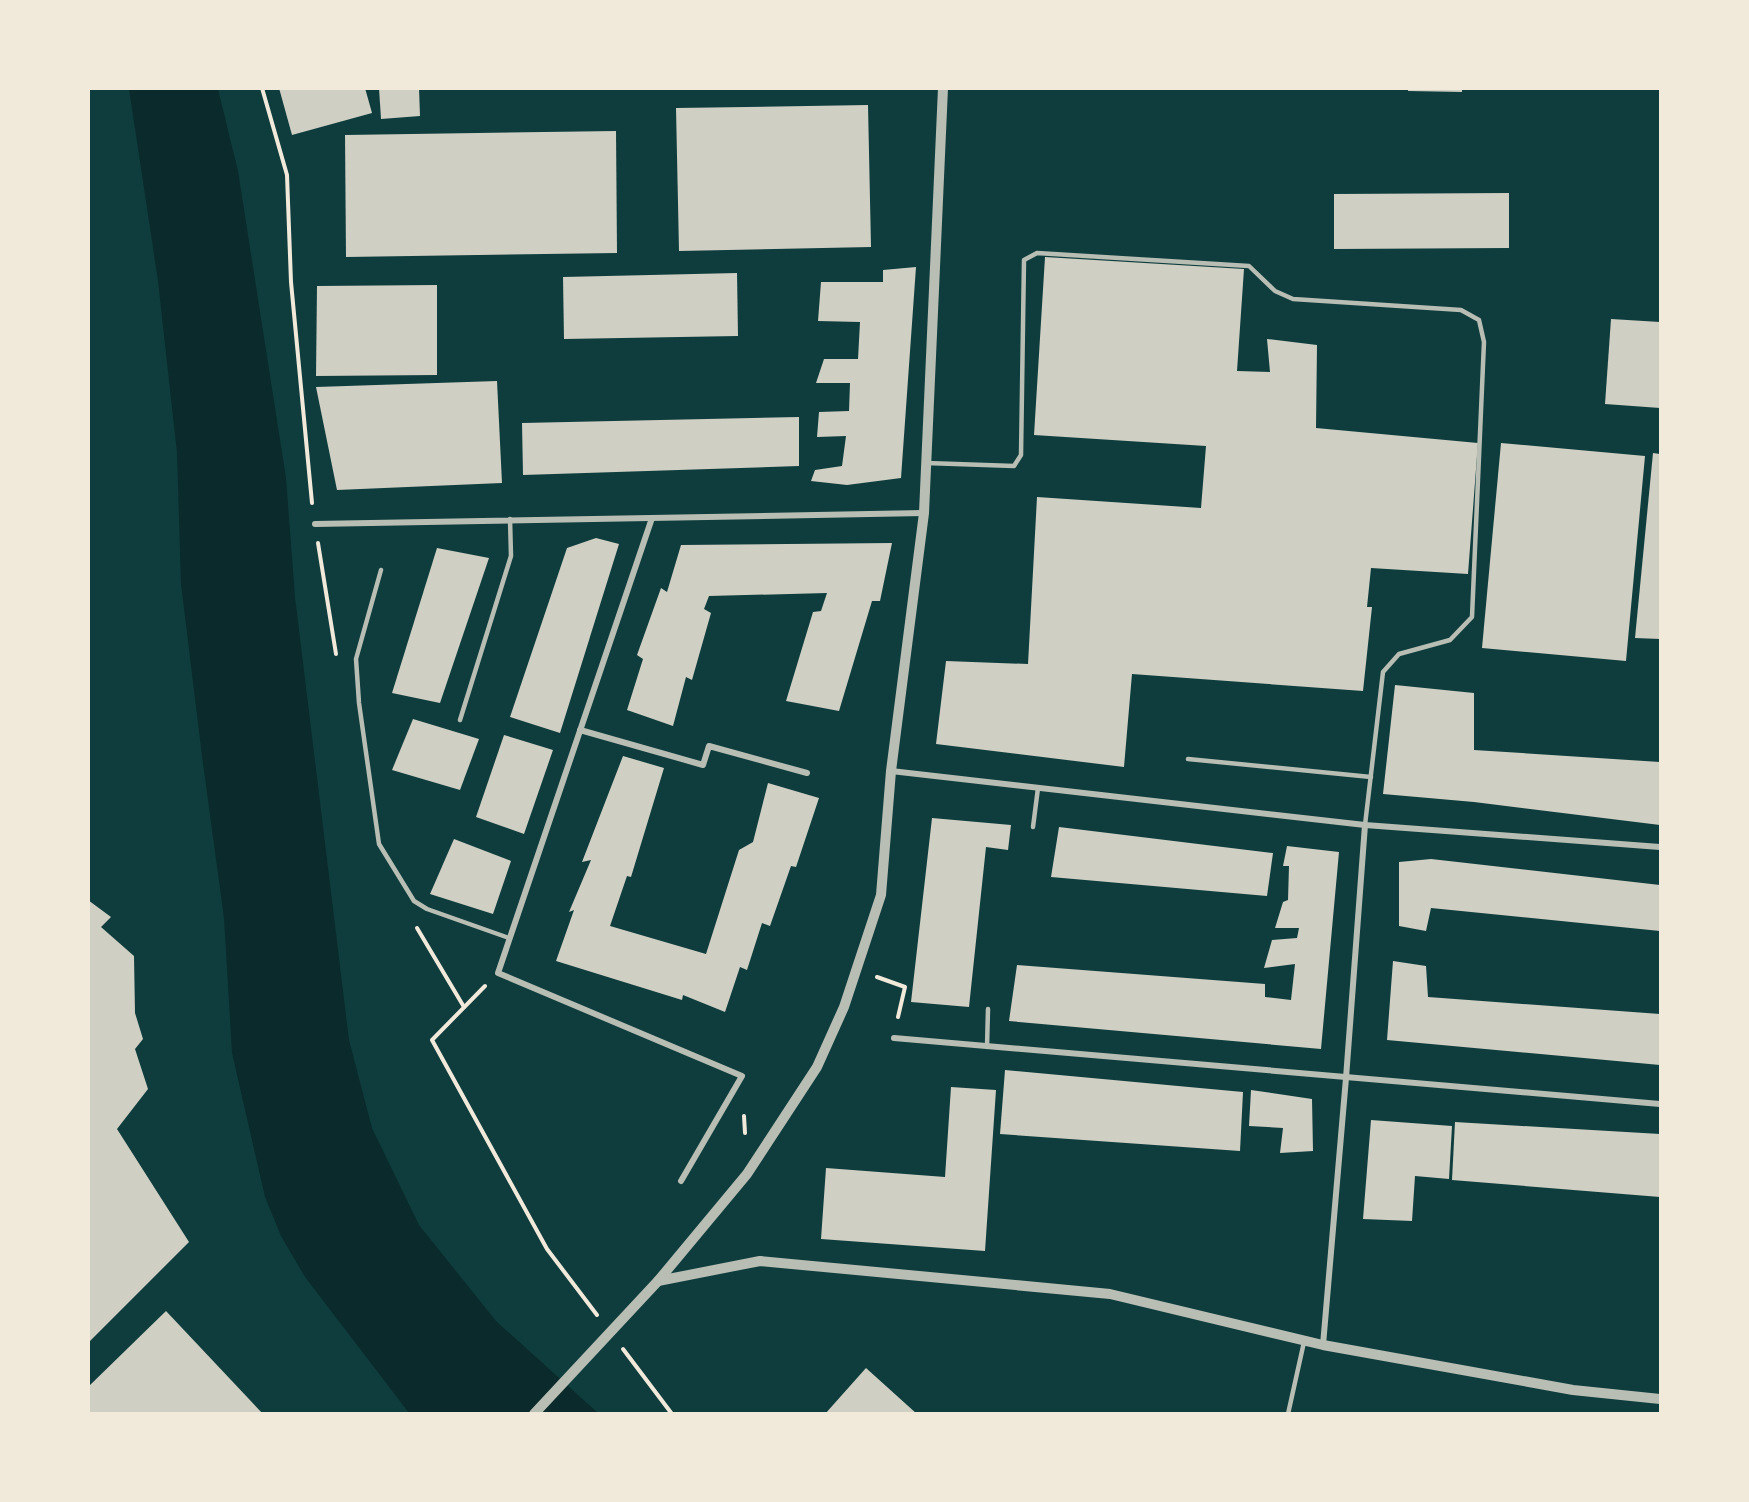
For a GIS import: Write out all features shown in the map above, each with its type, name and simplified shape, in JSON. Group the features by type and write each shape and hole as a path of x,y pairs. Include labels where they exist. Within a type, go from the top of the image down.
{"street":[{"path":"534,1413 658,1281 747,1174 818,1067 844,1007 881,895 891,771 924,513 943,88"},
{"path":"315,524 924,513"},
{"path":"652,518 498,973 742,1076 681,1181"},
{"path":"580,730 703,765 709,746 807,773"},
{"path":"891,771 1365,825 1660,847"},
{"path":"1323,1345 1365,825"},
{"path":"894,1038 1660,1104"},
{"path":"658,1281 760,1261 1110,1294 1323,1345 1573,1389 1660,1400"}],"lane":[{"path":"926,463 1014,466 1021,455 1024,260 1037,253 1249,266 1275,291 1293,299 1461,310 1479,320 1484,342 1472,617 1450,640 1399,654 1383,672 1365,825"},
{"path":"460,720 511,556 510,519"},
{"path":"381,570 356,659 362,724 379,844 414,901 427,909 509,938"},
{"path":"1188,759 1371,777"},
{"path":"1033,827 1038,788"},
{"path":"987,1047 988,1009"},
{"path":"1288,1413 1305,1339"}],"path":[{"path":"262,88 287,175 291,282 315,524"},
{"path":"856,971 905,987 894,1038"},
{"path":"498,973 432,1040 547,1249 603,1322"},
{"path":"742,1076 747,1174"},
{"path":"616,1340 672,1413"}],"water":[{"path":"129,89 218,89 238,171 286,478 295,597 349,1040 372,1128 419,1225 496,1321 598,1413 409,1413 305,1277 281,1236 265,1197 232,1053 224,918 181,584 177,453 158,281"}],"building":[{"path":"279,88 365,88 372,113 292,135"},
{"path":"379,88 419,88 420,116 381,119"},
{"path":"1408,88 1462,88 1462,92 1408,91"},
{"path":"868,105 871,247 679,251 676,108"},
{"path":"616,131 617,253 346,257 345,135"},
{"path":"1509,193 1509,248 1334,249 1334,194"},
{"path":"1045,257 1244,269 1237,371 1270,372 1267,339 1317,345 1316,428 1478,443 1468,574 1371,568 1367,607 1372,607 1363,691 1132,674 1124,767 936,744 946,661 1028,664 1037,497 1201,508 1206,446 1034,435"},
{"path":"916,267 901,478 847,485 811,481 815,470 842,466 846,436 817,437 819,412 849,411 850,383 816,383 824,359 858,359 860,322 818,321 821,282 883,282 883,270"},
{"path":"737,273 738,336 564,339 563,277"},
{"path":"437,285 437,375 316,376 317,286"},
{"path":"1611,319 1660,322 1660,408 1605,404"},
{"path":"497,381 502,483 337,490 316,387"},
{"path":"799,417 799,466 523,475 522,423"},
{"path":"1501,443 1645,456 1626,661 1482,648"},
{"path":"1653,453 1660,454 1660,639 1635,638"},
{"path":"596,538 619,544 560,733 510,717 567,548"},
{"path":"892,543 880,601 872,601 839,711 786,701 813,612 821,611 827,593 709,596 704,609 711,613 692,680 686,677 673,726 627,710 643,659 637,655 661,588 667,592 681,545"},
{"path":"437,548 489,558 440,703 392,693"},
{"path":"1395,685 1474,693 1474,750 1660,762 1660,825 1474,802 1383,794"},
{"path":"413,719 479,739 460,790 392,770"},
{"path":"504,735 553,750 524,834 476,817"},
{"path":"623,756 664,768 631,877 627,876 610,926 706,954 739,850 753,842 768,783 819,798 796,867 791,866 770,926 762,923 747,970 740,967 725,1012 683,995 682,1000 556,961 574,910 569,912 591,860 582,862"},
{"path":"932,818 1011,825 1008,850 986,847 969,1007 911,1002"},
{"path":"1059,827 1273,853 1267,896 1051,877"},
{"path":"454,839 511,861 493,914 430,894"},
{"path":"1287,846 1339,852 1321,1049 1009,1021 1017,965 1265,984 1265,997 1291,1000 1295,964 1264,968 1272,940 1297,938 1299,928 1275,928 1283,902 1288,900 1289,866 1283,866"},
{"path":"1431,859 1660,885 1660,931 1431,908 1426,931 1399,926 1399,862"},
{"path":"88,900 111,917 101,927 134,956 135,1013 143,1039 135,1049 148,1089 117,1129 189,1242 88,1343"},
{"path":"1393,961 1426,966 1428,997 1660,1014 1660,1065 1387,1040"},
{"path":"1005,1070 1243,1092 1240,1151 1000,1134"},
{"path":"951,1087 996,1090 985,1251 821,1239 826,1168 945,1177"},
{"path":"1251,1090 1312,1099 1313,1151 1280,1153 1283,1128 1249,1126"},
{"path":"1371,1120 1452,1126 1449,1179 1415,1176 1412,1221 1363,1219"},
{"path":"1455,1122 1660,1134 1660,1197 1452,1180"},
{"path":"166,1311 263,1414 88,1414 88,1387"},
{"path":"866,1368 917,1414 825,1414"}]}
